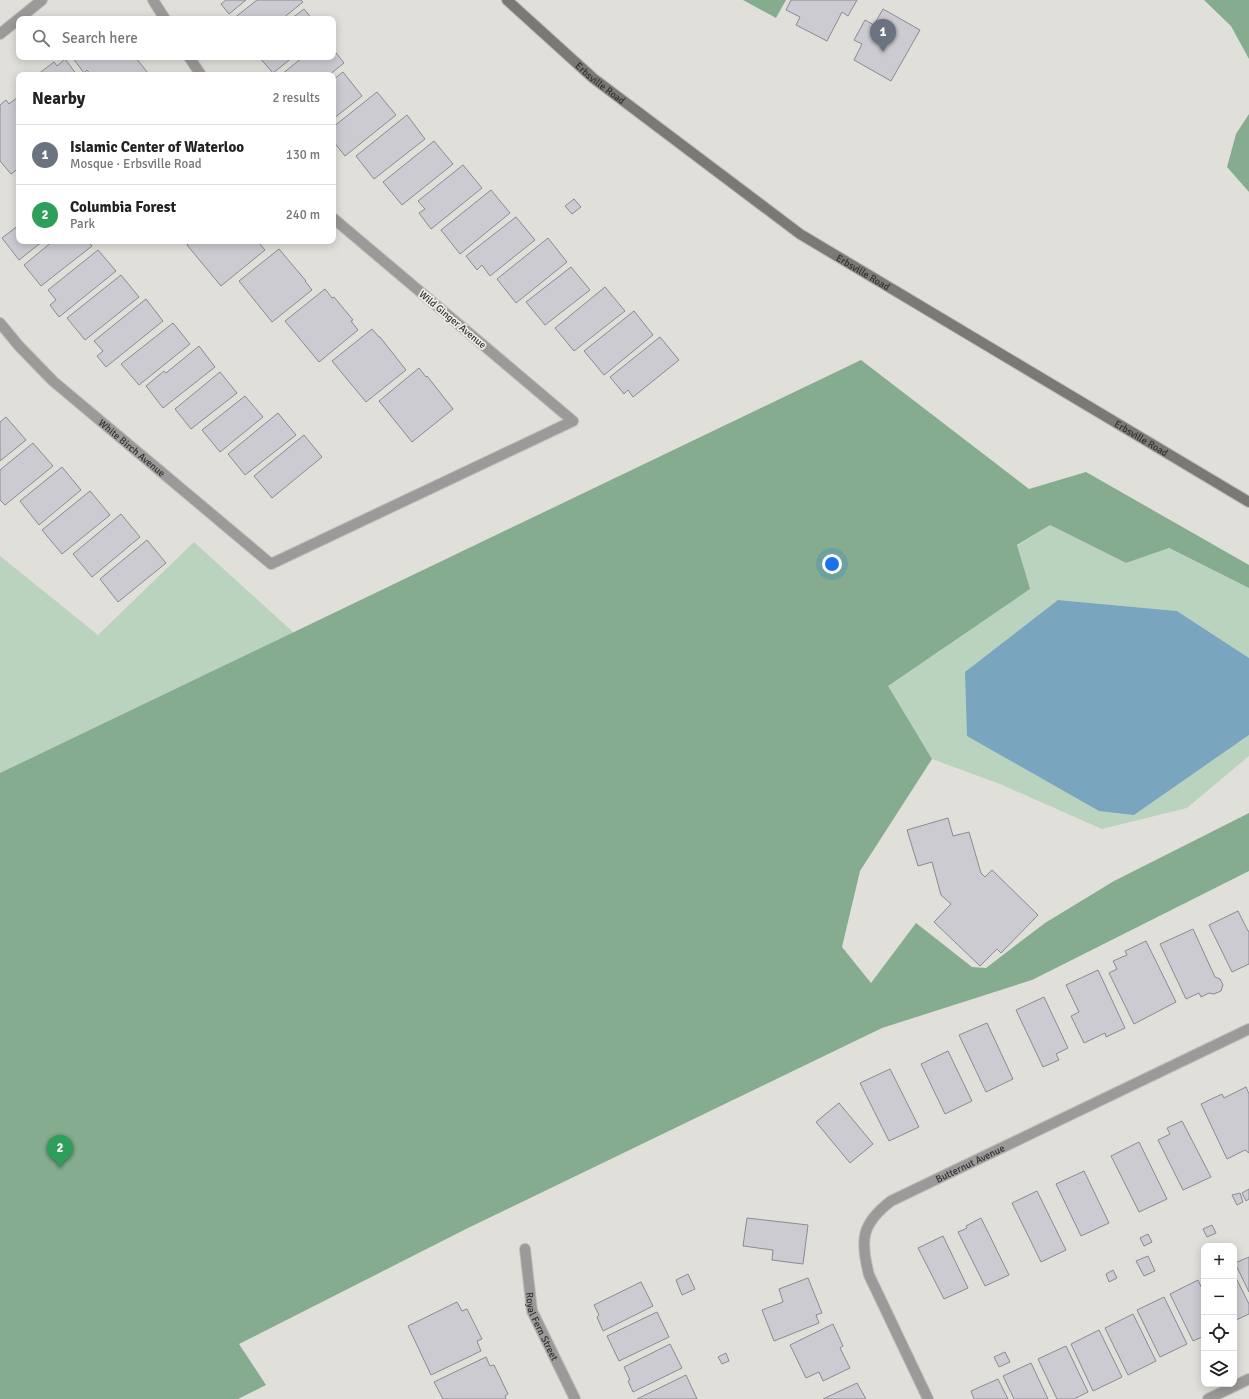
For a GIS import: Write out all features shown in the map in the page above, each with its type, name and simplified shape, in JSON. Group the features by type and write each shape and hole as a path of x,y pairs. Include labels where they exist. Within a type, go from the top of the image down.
{"main road":[{"name":"Erbsville Road","path":"507,0 593,78 800,234 1249,502"}],"street":[{"path":"22,16 42,0"},
{"path":"153,0 163,16"},
{"path":"0,34 16,21"},
{"path":"191,60 199,72"},
{"name":"Wild Ginger Avenue","path":"271,564 573,421 336,221"},
{"name":"White Birch Avenue","path":"0,323 19,346 53,381 271,564"},
{"name":"Butternut Avenue","path":"928,1399 869,1275 863,1254 863,1237 878,1211 891,1201 1249,1029"},
{"name":"Royal Fern Street","path":"525,1249 532,1311 575,1399"},
{"path":"1208,1399 1249,1379"}],"green space":[{"path":"743,0 786,0 776,18"},
{"path":"1204,0 1249,0 1249,59 1231,26"},
{"path":"1249,114 1249,192 1227,167 1236,134"},
{"path":"861,360 1029,489 1086,472 1249,565 1249,588 1169,548 1126,563 1050,525 1017,545 1030,589 888,686 932,759 860,871 842,947 871,983 916,923 972,967 986,968 1045,923 1114,881 1249,813 1249,871 1032,980 882,1028 468,1228 239,1344 266,1385 238,1399 0,1399 0,773"},
{"path":"1050,525 1126,563 1168,548 1249,588 1249,658 1177,611 1058,600 1052,606 1134,815 1249,735 1249,756 1187,808 1102,829 1000,784 932,759 887,686 1029,589 1017,546"},
{"path":"194,542 294,633 0,773 0,556 98,635"}],"water":[{"path":"1058,600 1177,611 1249,658 1249,735 1134,815 1099,811 967,736 965,672"}],"building":[{"path":"226,0 246,0 229,14 221,4"},
{"path":"257,0 301,0 303,2 286,16 237,16"},
{"path":"791,0 857,0 848,16 842,12 827,41 796,25 800,17 786,10"},
{"path":"304,9 310,16 295,16"},
{"path":"883,9 920,30 891,81 854,60 862,44 854,40 865,20 874,25"},
{"path":"336,53 344,63 333,72 285,72 299,60 336,60"},
{"path":"66,60 75,72 41,72 54,62 57,66"},
{"path":"74,60 137,60 147,72 89,72 87,70 83,72"},
{"path":"262,60 289,60 274,72 272,72"},
{"path":"343,72 362,96 336,117 336,78"},
{"path":"377,92 396,115 345,156 336,145 336,125"},
{"path":"16,99 16,170 11,174 0,161 0,105 6,100 9,104"},
{"path":"407,115 425,139 374,179 356,156"},
{"path":"434,141 453,164 402,205 383,182"},
{"path":"463,165 482,188 431,229 419,213 425,209 418,201"},
{"path":"491,190 510,213 460,254 441,230"},
{"path":"574,199 581,207 572,214 565,206"},
{"path":"516,217 535,240 490,276 482,265 477,270 466,256"},
{"path":"16,227 16,244 39,244 19,260 2,238"},
{"path":"548,238 567,262 516,303 497,279"},
{"path":"49,244 90,244 92,246 41,286 24,265"},
{"path":"260,244 265,250 221,286 187,245"},
{"path":"279,249 312,290 272,322 239,281"},
{"path":"98,250 116,271 59,317 50,305 56,300 48,290"},
{"path":"571,267 590,290 545,325 526,302"},
{"path":"121,275 139,297 85,340 67,318"},
{"path":"605,287 625,311 574,351 555,328"},
{"path":"325,289 332,298 334,297 353,320 351,321 358,330 319,362 285,321"},
{"path":"146,299 163,321 106,367 97,356 103,351 94,341"},
{"path":"634,311 653,335 604,375 584,351"},
{"path":"173,323 190,344 139,385 121,364"},
{"path":"372,329 406,370 366,402 332,361"},
{"path":"660,337 679,360 633,397 628,390 624,394 610,377"},
{"path":"199,346 215,367 163,408 146,386 164,371 166,373"},
{"path":"419,368 453,409 412,442 379,401"},
{"path":"220,372 237,393 191,429 175,409"},
{"path":"245,396 263,417 220,452 202,430"},
{"path":"278,413 296,435 245,475 228,454"},
{"path":"6,417 26,440 0,461 0,422"},
{"path":"304,435 322,457 272,498 254,476"},
{"path":"33,443 53,466 5,505 0,500 0,470"},
{"path":"62,467 81,490 39,525 20,501"},
{"path":"90,491 110,515 62,554 42,530"},
{"path":"121,514 140,537 92,577 73,554"},
{"path":"147,540 166,563 118,602 100,579"},
{"path":"948,818 953,836 969,832 981,873 985,877 992,870 1038,915 1001,953 997,949 980,966 934,922 951,904 941,895 932,862 918,866 907,830"},
{"path":"1238,911 1249,931 1249,964 1232,972 1209,925"},
{"path":"1193,929 1215,977 1220,979 1223,985 1221,991 1214,994 1209,993 1201,997 1199,993 1186,999 1160,944"},
{"path":"1146,941 1176,1002 1134,1024 1109,973 1117,969 1113,961 1127,955 1125,951"},
{"path":"1098,970 1125,1028 1106,1037 1105,1033 1084,1043 1071,1016 1079,1012 1066,985"},
{"path":"1044,997 1068,1048 1056,1054 1059,1060 1043,1067 1016,1010"},
{"path":"987,1023 1013,1079 986,1092 959,1035"},
{"path":"948,1051 972,1101 945,1114 921,1064"},
{"path":"890,1069 919,1127 889,1141 860,1083"},
{"path":"1246,1087 1249,1094 1249,1153 1245,1150 1227,1159 1201,1104 1222,1094 1224,1098"},
{"path":"839,1103 873,1144 850,1163 816,1122"},
{"path":"1182,1121 1211,1177 1183,1190 1158,1140 1170,1134 1167,1128"},
{"path":"1139,1142 1167,1199 1139,1212 1111,1156"},
{"path":"1084,1171 1109,1223 1081,1236 1056,1184"},
{"path":"1249,1189 1249,1199 1246,1201 1242,1193"},
{"path":"1037,1191 1066,1250 1041,1262 1012,1203"},
{"path":"1240,1193 1243,1202 1237,1205 1232,1195"},
{"path":"747,1218 808,1225 803,1264 772,1260 773,1250 743,1246"},
{"path":"981,1218 1009,1275 985,1286 958,1232 967,1228 966,1226"},
{"path":"1212,1225 1216,1233 1207,1237 1203,1229"},
{"path":"1148,1234 1152,1242 1144,1246 1140,1238"},
{"path":"943,1236 968,1288 944,1299 918,1248"},
{"path":"1148,1256 1155,1271 1144,1276 1136,1261"},
{"path":"1249,1257 1249,1292 1237,1267 1237,1262"},
{"path":"1113,1270 1117,1278 1109,1282 1106,1274"},
{"path":"688,1274 695,1289 682,1295 676,1280"},
{"path":"808,1278 822,1313 816,1315 819,1323 774,1341 762,1310 783,1302 779,1289"},
{"path":"1198,1280 1201,1286 1201,1337 1193,1341 1170,1294"},
{"path":"1237,1280 1249,1304 1249,1314 1237,1320"},
{"path":"641,1282 653,1306 603,1331 597,1317 599,1315 594,1305"},
{"path":"1164,1297 1187,1344 1160,1357 1137,1310"},
{"path":"457,1302 462,1311 467,1309 482,1339 477,1341 481,1351 431,1375 408,1326"},
{"path":"657,1312 669,1337 619,1361 607,1336"},
{"path":"1133,1314 1156,1361 1128,1375 1105,1328"},
{"path":"833,1324 843,1346 840,1348 850,1368 823,1381 819,1372 806,1378 790,1345"},
{"path":"1099,1330 1122,1377 1093,1391 1071,1344"},
{"path":"670,1344 682,1368 633,1392 628,1381 630,1380 624,1367"},
{"path":"1066,1346 1088,1392 1074,1399 1057,1399 1038,1359"},
{"path":"1005,1352 1010,1362 999,1367 994,1357"},
{"path":"726,1353 729,1361 722,1364 718,1357"},
{"path":"486,1357 490,1366 494,1365 508,1394 505,1396 506,1399 443,1399 434,1382"},
{"path":"1031,1363 1048,1399 1014,1399 1003,1376"},
{"path":"686,1375 697,1399 637,1399"},
{"path":"998,1379 1008,1399 974,1399 971,1391"},
{"path":"857,1383 866,1399 823,1399"}],"place":[{"name":"Islamic Center of Waterloo","path":"883,52"},
{"name":"Columbia Forest","path":"60,1168"}]}
